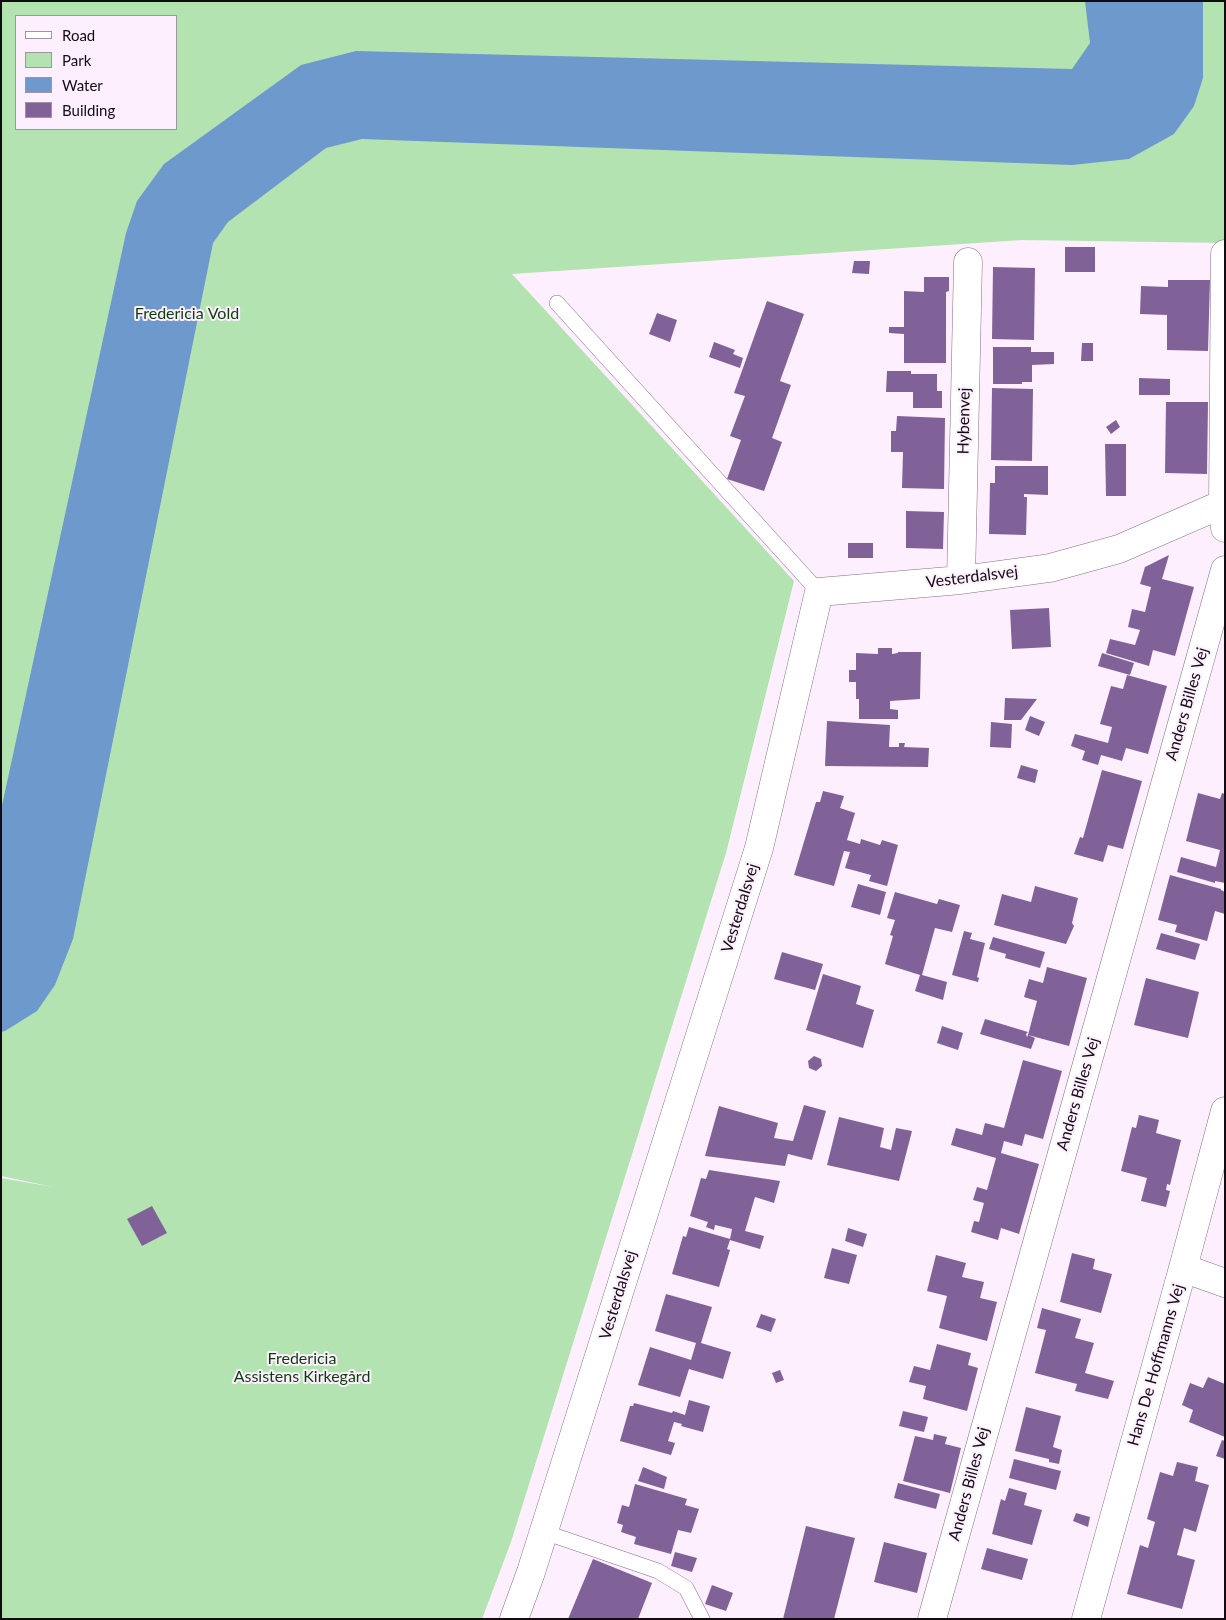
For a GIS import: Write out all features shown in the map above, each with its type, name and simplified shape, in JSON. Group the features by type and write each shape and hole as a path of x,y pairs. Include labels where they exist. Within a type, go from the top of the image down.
{"street":[{"path":"1224,512 1225,254"},
{"name":"Hybenvej","path":"961,580 968,262"},
{"name":"Vesterdalsvej","path":"514,1619 544,1532 759,848 819,592 961,580 1050,568 1119,549 1224,512"},
{"name":"Anders Billes Vej","path":"932,1619 1225,570"},
{"name":"Hans De Hoffmanns Vej","path":"1086,1619 1225,1111"},
{"path":"1183,1268 1225,1283"}],"lane":[{"path":"557,303 819,592"},
{"path":"544,1532 658,1571 686,1588 702,1619"}],"green space":[{"path":"1,1 1225,1 1225,243 1022,240 512,274 794,581 726,853 511,1542 482,1619 1,1619 1,1178 53,1187 1,1176"}],"water":[{"path":"1085,1 1203,1 1203,78 1194,106 1174,134 1129,159 1072,165 362,139 326,148 228,222 213,243 73,939 55,985 37,1011 1,1032 1,810 126,233 137,201 164,164 301,65 356,51 1072,69 1090,43"}],"building":[{"path":"1065,247 1095,247 1095,272 1065,272"},
{"path":"854,261 870,261 869,274 852,273"},
{"path":"993,267 1035,268 1034,340 992,339"},
{"path":"924,277 949,277 949,291 946,292 946,363 904,363 904,334 889,333 889,327 904,327 904,291 924,292"},
{"path":"1168,280 1210,280 1208,351 1167,350 1167,315 1140,314 1141,286 1168,287"},
{"path":"767,301 804,314 780,381 791,385 772,438 782,442 764,491 727,479 741,440 730,436 745,396 734,393"},
{"path":"657,313 677,320 670,342 649,334"},
{"path":"714,342 735,350 733,354 743,358 740,368 709,357"},
{"path":"1082,343 1093,343 1093,361 1081,361"},
{"path":"993,347 1031,347 1031,352 1054,352 1054,364 1032,365 1032,382 993,384"},
{"path":"887,371 911,371 911,374 937,374 937,391 942,391 942,408 913,408 913,392 886,392"},
{"path":"1139,378 1170,379 1170,395 1139,395"},
{"path":"992,388 1033,389 1032,461 991,460"},
{"path":"1166,402 1208,402 1207,474 1165,473"},
{"path":"897,416 945,418 944,489 902,488 903,452 891,452 891,431 896,431"},
{"path":"1116,420 1120,427 1111,434 1106,427"},
{"path":"1105,444 1126,444 1126,496 1106,496"},
{"path":"995,466 1048,466 1048,495 1024,494 1024,497 1027,497 1026,535 989,534 990,483 995,483"},
{"path":"906,511 944,512 943,549 906,548"},
{"path":"848,543 873,543 873,558 848,558"},
{"path":"1169,555 1162,579 1194,587 1175,656 1153,650 1149,666 1106,653 1110,639 1135,645 1140,630 1128,627 1132,609 1145,612 1151,587 1140,584 1145,567"},
{"path":"1049,608 1051,647 1012,649 1010,610"},
{"path":"878,648 892,648 892,654 898,652 921,652 920,699 890,701 890,709 898,710 898,719 859,719 859,699 856,699 856,682 849,682 849,670 856,670 856,653 878,654"},
{"path":"1102,653 1134,663 1130,675 1098,666"},
{"path":"1127,675 1167,686 1148,754 1126,748 1122,761 1101,755 1098,765 1082,760 1085,751 1071,746 1075,734 1108,743 1112,727 1100,724 1111,686 1123,689"},
{"path":"1005,698 1037,699 1021,720 1004,720"},
{"path":"1030,716 1045,722 1039,736 1025,730"},
{"path":"827,721 890,725 889,747 899,747 899,743 905,743 904,747 929,748 928,767 825,766"},
{"path":"991,722 1012,724 1011,748 990,747"},
{"path":"1021,765 1038,770 1035,783 1017,778"},
{"path":"1102,770 1142,781 1123,849 1108,845 1103,862 1074,854 1080,837 1083,838"},
{"path":"823,791 844,796 840,808 855,813 847,840 860,844 861,839 880,845 882,840 898,845 887,886 869,881 871,875 845,868 850,852 844,851 834,886 794,875 816,802 820,802"},
{"path":"1198,793 1220,799 1222,793 1225,794 1225,883 1215,881 1215,883 1177,872 1181,857 1216,867 1220,850 1186,841"},
{"path":"1170,875 1221,889 1225,892 1225,914 1215,911 1207,941 1175,932 1177,925 1158,920"},
{"path":"858,884 886,892 880,915 851,907"},
{"path":"1035,886 1078,898 1072,923 1074,926 1066,944 994,925 1002,894 1031,902"},
{"path":"895,892 937,904 939,899 960,905 952,932 935,928 922,975 947,982 943,1000 915,991 920,975 885,964 893,936 890,935 895,920 887,918"},
{"path":"964,931 972,933 970,939 985,943 977,977 979,978 978,982 952,975"},
{"path":"1161,933 1200,944 1195,960 1156,949"},
{"path":"993,937 1045,952 1040,968 1005,958 1006,954 989,949"},
{"path":"782,952 823,964 815,990 774,979"},
{"path":"1047,967 1087,978 1069,1046 1028,1035 1037,1001 1024,997 1029,979 1043,983"},
{"path":"823,974 861,986 856,1004 874,1010 863,1048 806,1030"},
{"path":"1146,978 1199,992 1188,1038 1134,1025"},
{"path":"985,1019 1028,1032 1026,1034 1027,1037 1028,1035 1035,1038 1031,1049 980,1034"},
{"path":"942,1026 963,1033 958,1050 937,1043"},
{"path":"814,1056 821,1059 822,1066 816,1071 809,1068 808,1061"},
{"path":"1023,1060 1062,1071 1043,1139 1025,1134 1022,1146 1004,1141 1001,1153 1039,1164 1019,1234 1001,1228 998,1240 971,1232 974,1221 979,1222 984,1203 973,1200 977,1187 987,1190 996,1158 951,1145 956,1128 982,1135 985,1123 1004,1128"},
{"path":"804,1105 826,1111 812,1160 788,1154 785,1166 705,1156 719,1106 778,1123 774,1138 793,1141"},
{"path":"1139,1115 1159,1120 1156,1133 1181,1140 1170,1185 1167,1184 1166,1190 1170,1191 1166,1207 1141,1201 1147,1178 1121,1171 1132,1127 1136,1128"},
{"path":"839,1117 884,1128 880,1147 891,1150 896,1128 912,1131 899,1181 827,1165"},
{"path":"709,1170 780,1181 774,1203 755,1197 745,1231 764,1236 760,1249 730,1240 727,1249 730,1250 719,1287 672,1274 683,1236 686,1237 689,1227 730,1239 732,1229 715,1225 714,1230 706,1227 708,1222 690,1216 701,1178 706,1179"},
{"path":"152,1206 167,1233 142,1246 127,1219"},
{"path":"848,1228 867,1234 863,1247 845,1241"},
{"path":"832,1248 857,1255 849,1284 824,1278"},
{"path":"1072,1253 1095,1259 1093,1269 1112,1274 1101,1313 1060,1302"},
{"path":"936,1255 966,1263 962,1277 984,1282 980,1298 997,1302 987,1341 939,1328 947,1296 927,1291"},
{"path":"666,1294 712,1307 701,1343 731,1352 723,1379 689,1369 680,1397 638,1385 650,1347 691,1360 696,1343 655,1331"},
{"path":"1042,1308 1081,1319 1075,1338 1094,1343 1085,1373 1114,1381 1108,1399 1075,1391 1077,1384 1035,1373 1046,1330 1037,1328"},
{"path":"761,1314 776,1319 771,1332 756,1327"},
{"path":"937,1344 971,1353 968,1365 978,1368 967,1411 923,1399 926,1386 909,1382 914,1366 930,1370"},
{"path":"780,1370 784,1380 776,1383 772,1373"},
{"path":"1208,1377 1225,1384 1225,1437 1189,1422 1193,1410 1182,1405 1190,1383 1203,1388"},
{"path":"689,1400 710,1406 703,1432 674,1422 668,1441 675,1443 671,1455 620,1441 630,1406 633,1406 634,1403 685,1415"},
{"path":"1026,1407 1061,1416 1053,1447 1062,1450 1059,1464 1049,1462 1049,1459 1015,1451"},
{"path":"903,1411 928,1417 924,1432 899,1426"},
{"path":"934,1434 947,1437 945,1444 961,1448 950,1493 903,1481 915,1436 933,1440"},
{"path":"1222,1440 1225,1441 1225,1459 1216,1456"},
{"path":"1014,1459 1061,1471 1056,1490 1009,1478"},
{"path":"1177,1462 1198,1467 1195,1481 1209,1485 1196,1532 1184,1528 1177,1555 1195,1560 1182,1609 1127,1594 1140,1545 1148,1548 1155,1522 1147,1519 1160,1472 1173,1476"},
{"path":"643,1467 667,1477 664,1489 638,1481"},
{"path":"898,1483 940,1494 936,1509 894,1498"},
{"path":"635,1484 687,1499 685,1505 699,1509 691,1533 678,1530 671,1554 634,1544 636,1537 621,1532 623,1525 617,1523 622,1505 629,1507"},
{"path":"1009,1488 1027,1493 1024,1505 1042,1510 1032,1545 992,1534 1001,1499 1005,1501"},
{"path":"1076,1513 1090,1517 1088,1527 1073,1521"},
{"path":"806,1526 855,1538 834,1619 783,1619"},
{"path":"884,1542 927,1553 917,1593 874,1582"},
{"path":"987,1548 1028,1559 1022,1580 981,1569"},
{"path":"675,1552 697,1558 692,1572 671,1566"},
{"path":"593,1559 652,1583 638,1619 568,1619"},
{"path":"712,1585 733,1593 726,1611 705,1604"}],"park label":[{"name":"Fredericia Vold","path":"187,314"},
{"name":"Fredericia Assistens Kirkegård","path":"302,1368"}]}
